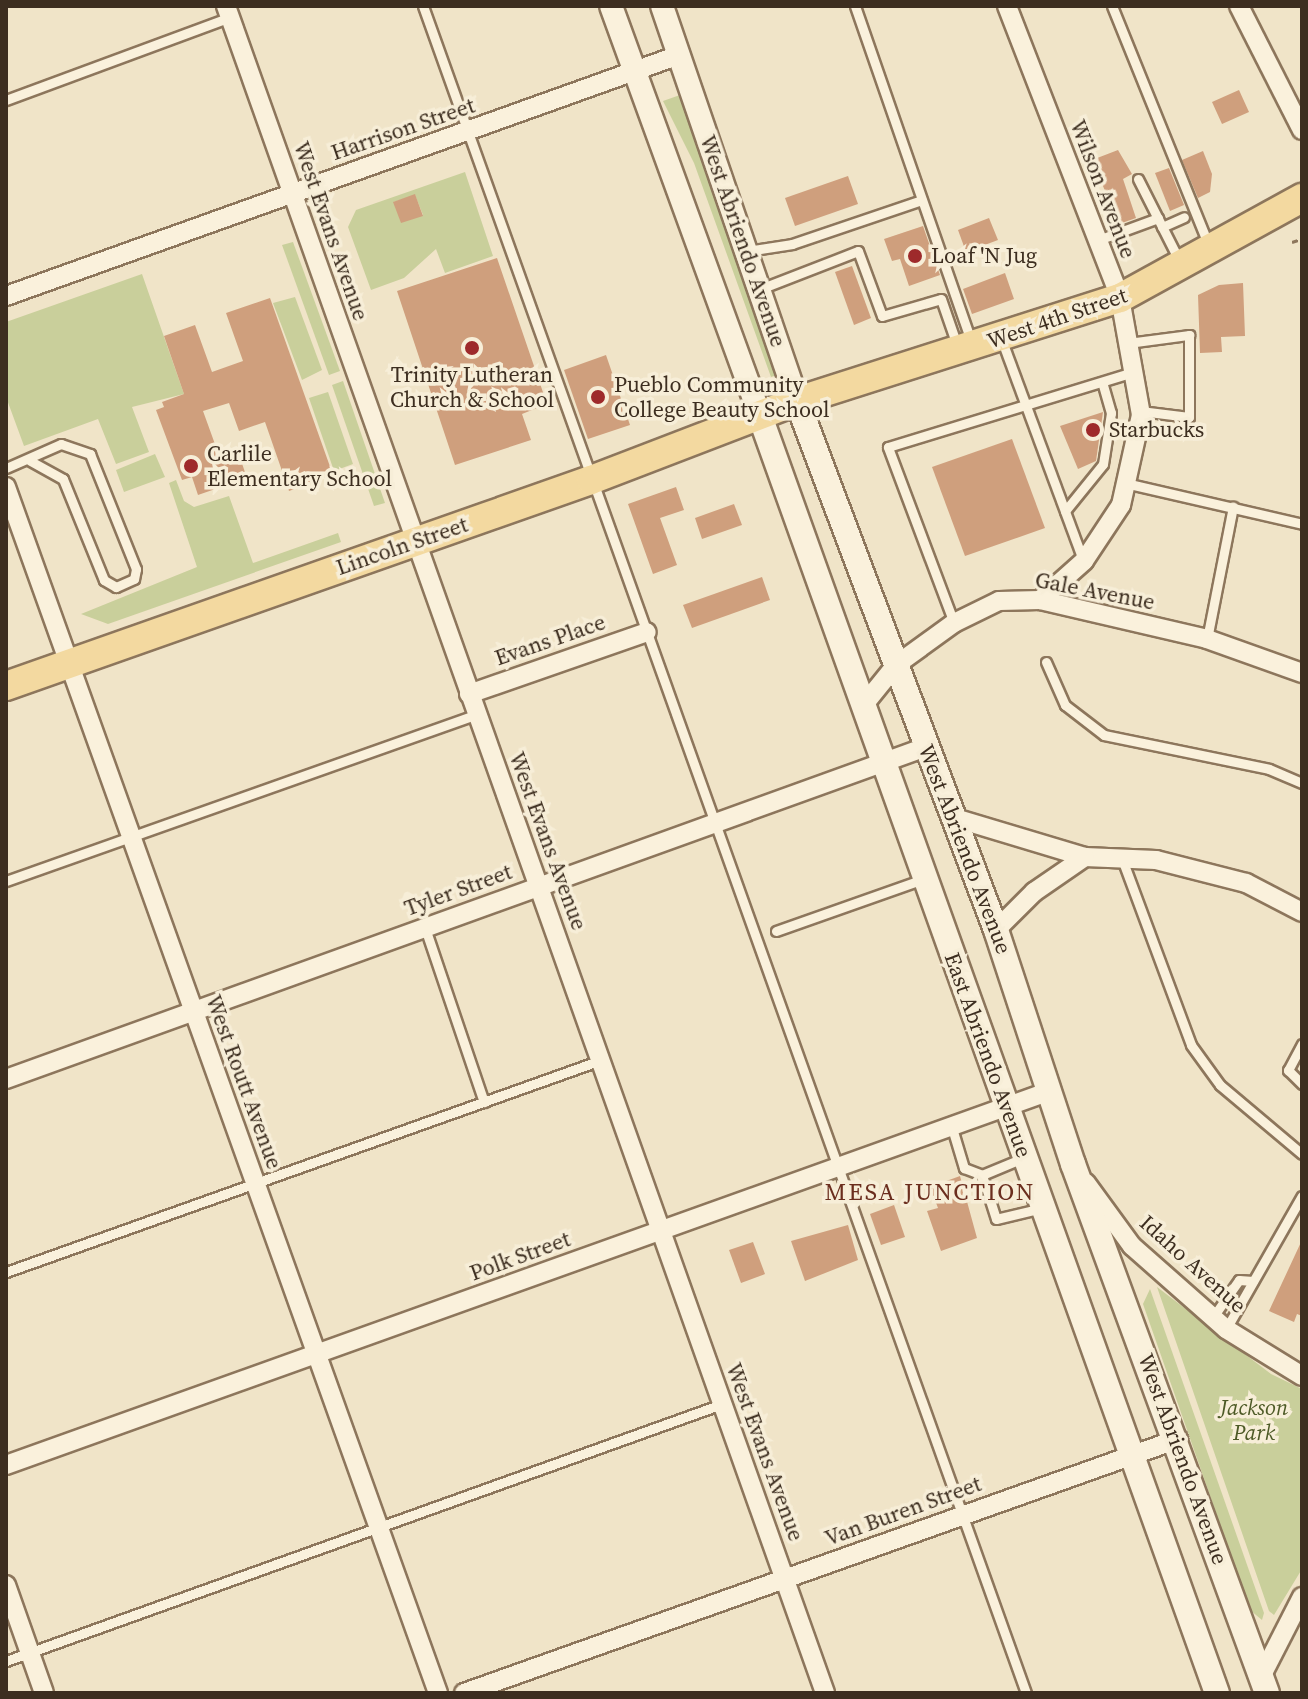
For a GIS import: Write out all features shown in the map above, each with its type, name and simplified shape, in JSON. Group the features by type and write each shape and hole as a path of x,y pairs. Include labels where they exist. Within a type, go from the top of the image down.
{"main road":[{"name":"West 4th Street","path":"797,401 1120,298 1302,198"},
{"name":"Lincoln Street","path":"6,686 591,480 797,401"},
{"name":"West Abriendo Avenue","path":"797,401 996,930 1073,1164 1178,1439 1264,1685"},
{"name":"East Abriendo Avenue","path":"760,416 1024,1158 1135,1455 1217,1693"}],"street":[{"name":"West Abriendo Avenue","path":"611,6 760,416"},
{"name":"West Abriendo Avenue","path":"662,6 797,401"},
{"name":"Wilson Avenue","path":"1007,6 1120,298 1140,411 1121,505 1084,561 1040,600"},
{"path":"1239,6 1302,130"},
{"name":"West Evans Avenue","path":"228,12 476,715 541,886 825,1693"},
{"name":"Harrison Street","path":"6,296 679,55"},
{"name":"West Routt Avenue","path":"6,488 438,1693"},
{"name":"Gale Avenue","path":"862,707 896,665 954,623 999,601 1040,600 1207,639 1302,673"},
{"name":"Evans Place","path":"469,694 647,632"},
{"name":"Tyler Street","path":"6,1079 926,747"},
{"path":"955,818 1085,857 1156,860 1246,883 1302,912"},
{"path":"996,930 1034,892 1085,857"},
{"name":"Polk Street","path":"6,1465 1050,1091"},
{"name":"Idaho Avenue","path":"1073,1164 1132,1246 1220,1323 1302,1376"},
{"name":"Van Buren Street","path":"464,1693 1178,1439"},
{"path":"6,1585 44,1693"},
{"path":"1264,1685 1302,1597"}],"lane":[{"path":"423,6 1026,1693"},
{"path":"855,6 922,200 966,349"},
{"path":"1112,6 1210,249"},
{"path":"6,100 228,12"},
{"path":"1138,179 1181,265"},
{"path":"747,251 792,244 922,200"},
{"path":"1098,240 1184,217"},
{"path":"760,289 858,251 882,316 941,299 966,349"},
{"path":"1128,343 1189,335 1189,417 1140,411"},
{"path":"1000,338 1084,561"},
{"path":"954,623 888,447 1133,372"},
{"path":"1065,511 1103,464 1111,413 1102,382"},
{"path":"6,468 30,461 61,444 90,454 136,569 134,579 116,587 104,580 63,479 30,461"},
{"path":"1125,483 1302,524"},
{"path":"1207,639 1233,507"},
{"path":"1046,662 1065,705 1104,735 1269,769 1302,783"},
{"path":"6,881 476,715"},
{"path":"1122,859 1191,1045 1220,1085 1302,1154"},
{"path":"776,931 925,879"},
{"path":"425,928 484,1102"},
{"path":"1302,1044 1288,1070 1302,1084"},
{"path":"6,1272 601,1060"},
{"path":"952,1128 964,1168 982,1175 1024,1158"},
{"path":"982,1175 996,1219 1043,1208"},
{"path":"1220,1323 1253,1281 1302,1196"},
{"path":"1220,1323 1239,1280 1253,1281"},
{"path":"6,1661 722,1404"}],"path":[{"path":"1292,242 1301,239"}],"green space":[{"path":"680,95 780,374 771,377 694,163 663,101"},
{"path":"465,172 493,256 445,273 436,249 404,278 371,290 348,227 356,210","holes":["415,195 423,215 394,202"]},
{"path":"293,242 340,371 329,375 282,245"},
{"path":"142,274 184,394 132,407 149,452 116,464 98,419 24,446 6,397 6,322"},
{"path":"295,297 322,370 302,380 273,303"},
{"path":"343,381 385,503 374,506 332,385"},
{"path":"328,392 353,464 334,471 309,398"},
{"path":"155,454 165,477 124,492 116,470"},
{"path":"176,480 184,501 194,507 229,496 253,563 338,533 341,542 108,624 81,614 197,567 169,483"},
{"name":"Jackson Park","path":"1157,1287 1271,1374 1302,1389 1302,1569 1274,1615 1269,1611"},
{"path":"1150,1289 1264,1613 1262,1620 1250,1610 1143,1304"}],"building":[{"path":"1239,90 1249,112 1222,124 1212,102"},
{"path":"1118,150 1132,174 1123,179 1136,218 1119,224 1092,160"},
{"path":"1203,151 1212,174 1210,192 1198,198 1182,160"},
{"path":"1169,168 1184,205 1170,211 1155,173"},
{"path":"848,176 858,204 795,226 785,198"},
{"path":"415,194 423,216 401,223 393,202"},
{"path":"989,218 998,240 966,252 958,230"},
{"path":"923,226 940,275 909,286 900,259 892,261 884,239"},
{"name":"Trinity Lutheran Church & School","path":"497,258 547,404 522,414 531,440 455,465 397,291"},
{"path":"852,266 871,318 854,325 835,272"},
{"path":"1005,273 1014,299 972,314 963,289"},
{"path":"1243,283 1245,336 1221,337 1222,352 1200,353 1198,295 1219,285"},
{"path":"270,298 333,475 289,491 265,422 239,431 229,403 203,411 220,458 238,452 247,478 198,495 192,477 182,480 156,410 164,407 162,402 184,394 164,336 195,325 212,372 243,361 226,313"},
{"path":"606,355 630,425 588,439 564,370"},
{"path":"1103,412 1096,461 1078,469 1060,426"},
{"path":"1012,439 1045,528 965,556 932,467"},
{"path":"676,487 684,510 660,518 677,565 653,574 628,504"},
{"path":"734,504 742,525 702,539 695,518"},
{"path":"762,577 770,600 692,628 683,605"},
{"path":"960,1176 977,1238 941,1251 927,1211 938,1208 930,1187"},
{"path":"894,1205 905,1237 881,1245 870,1214"},
{"path":"848,1225 858,1260 805,1281 791,1241"},
{"path":"1302,1240 1302,1316 1297,1314 1294,1322 1269,1311"},
{"path":"753,1242 765,1274 741,1283 729,1250"}],"place":[{"name":"Loaf 'N Jug","path":"915,256"},
{"name":"Trinity Lutheran Church & School","path":"472,348"},
{"name":"Pueblo Community College Beauty School","path":"598,397"},
{"name":"Starbucks","path":"1093,430"},
{"name":"Carlile Elementary School","path":"191,466"}],"district":[{"name":"MESA JUNCTION","path":"930,1192"}]}
